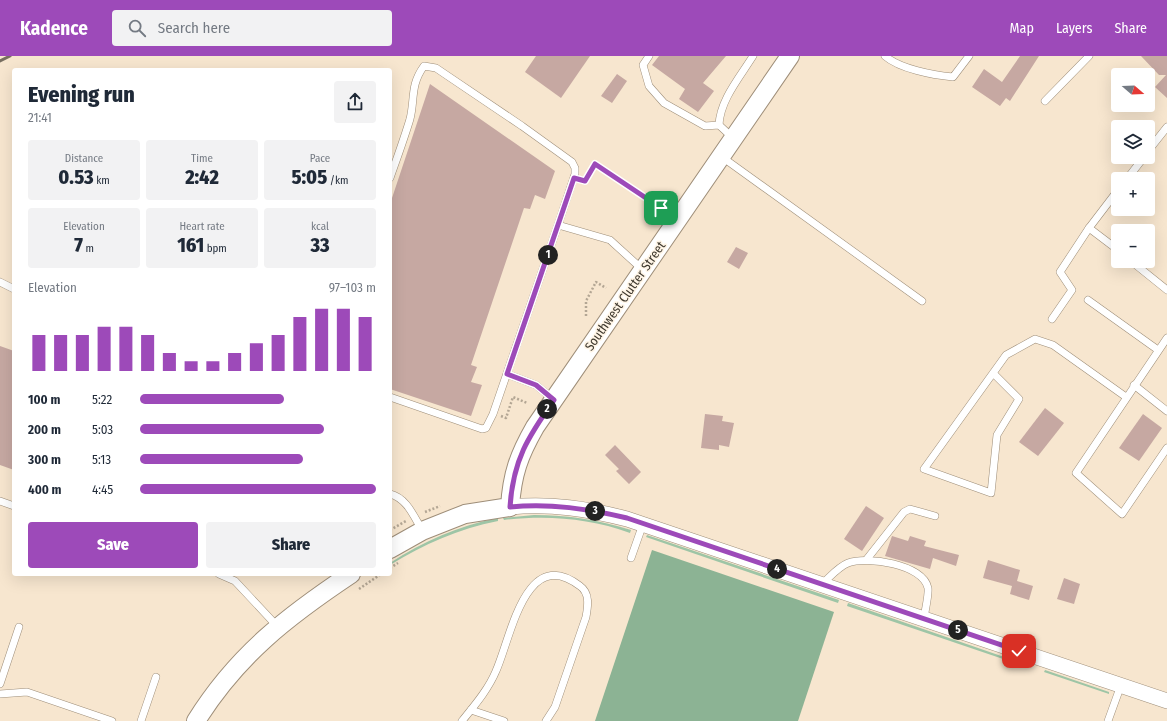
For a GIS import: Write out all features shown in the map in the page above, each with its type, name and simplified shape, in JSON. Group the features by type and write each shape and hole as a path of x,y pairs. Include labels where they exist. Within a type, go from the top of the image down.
{"street":[{"name":"Southwest Clutter Street","path":"510,507 513,478 518,461 535,427 721,157 786,57"},
{"path":"395,555 422,531 464,514 510,507 552,505 587,509 642,524 1167,701"},
{"path":"196,721 233,670 277,626 312,599 348,576"}],"lane":[{"path":"649,56 643,65 649,86 664,103 705,126 719,125 733,138"},
{"path":"719,125 720,115 726,99 753,56"},
{"path":"885,56 909,68 935,75 953,77 969,56"},
{"path":"1045,101 1089,56"},
{"path":"392,172 410,118 412,92 424,66 436,68 522,126 572,162 575,168 574,178 507,374 493,414 486,428 482,429 392,398"},
{"path":"1155,142 1167,127"},
{"path":"721,157 922,300"},
{"path":"1132,172 1139,164"},
{"path":"1052,318 1072,290 1060,272 1089,228 1111,199"},
{"path":"558,224 610,240 643,270"},
{"path":"1089,228 1111,245"},
{"path":"1141,268 1164,287 1167,279"},
{"path":"0,282 12,288"},
{"path":"1088,300 1158,350"},
{"path":"1167,338 1076,473 1122,514 1167,448"},
{"path":"993,373 1019,398 997,435 991,493 924,469 993,373 1006,355 1035,339 1053,345 1126,397"},
{"path":"507,374 536,385 554,400"},
{"path":"1134,385 1167,411"},
{"path":"392,495 408,507 422,531"},
{"path":"0,501 12,505"},
{"path":"867,559 904,512 910,509 935,516"},
{"path":"631,558 642,524"},
{"path":"822,584 839,568 848,563 867,559 898,565 920,575 928,588 924,618"},
{"path":"462,721 486,690 496,671 523,598 533,584 545,576 558,576 574,581 584,589 588,602 586,617 556,707 546,721"},
{"path":"235,578 277,626"},
{"path":"0,684 20,628"},
{"path":"141,721 156,677"},
{"path":"1108,721 1121,685"},
{"path":"0,694 27,692 112,721"},
{"path":"471,710 504,721"}],"path":[{"path":"574,178 585,181 595,164 661,208"},
{"path":"586,316 586,301 596,282 606,288"},
{"path":"493,414 506,418 513,397 527,402"}],"green space":[{"path":"534,515 583,519 607,523 631,530 630,533 599,524 568,519 536,518 504,520 503,518"},
{"path":"498,518 498,521 469,528 442,538 416,550 392,564 392,562 429,541 455,530"},
{"path":"647,535 839,600 838,603 646,537"},
{"path":"652,550 834,612 798,721 595,721"},
{"path":"848,603 1007,658 1006,660 847,606"},
{"path":"1045,670 1109,692 1109,694 1044,672"}],"building":[{"path":"536,56 590,56 561,98 525,72"},
{"path":"659,56 726,56 703,83 714,91 698,112 679,99 685,89 652,65"},
{"path":"1020,56 1039,56 1010,101 1006,98 1000,106 972,87 984,69 1002,82"},
{"path":"1141,56 1167,56 1167,98 1155,87 1166,75 1159,75 1155,71 1155,68 1152,68"},
{"path":"617,74 627,81 612,103 601,96"},
{"path":"430,84 555,171 545,199 535,195 530,209 524,208 471,365 477,367 471,382 482,385 471,416 392,390 392,198"},
{"path":"736,247 748,253 739,269 727,262"},
{"path":"0,346 12,350 12,469 0,465"},
{"path":"1045,408 1064,423 1038,456 1019,442"},
{"path":"705,414 723,416 722,421 734,423 729,447 719,445 719,450 701,448"},
{"path":"1143,414 1162,428 1139,461 1119,448"},
{"path":"615,445 641,472 629,484 616,471 619,469 605,455"},
{"path":"866,506 884,518 862,551 844,539"},
{"path":"892,536 908,541 910,536 926,541 924,546 959,555 956,566 933,558 930,569 885,556"},
{"path":"988,560 1020,570 1017,581 1033,586 1029,600 1010,594 1012,586 983,578"},
{"path":"1064,578 1080,584 1074,604 1057,599"}],"railway":[{"path":"0,61 10,56"}],"route":[{"path":"661,208 595,164 586,176 585,181 574,178 507,374 536,385 554,400 535,427 518,461 513,478 510,507 552,505 587,509 627,518 1019,651"}]}
